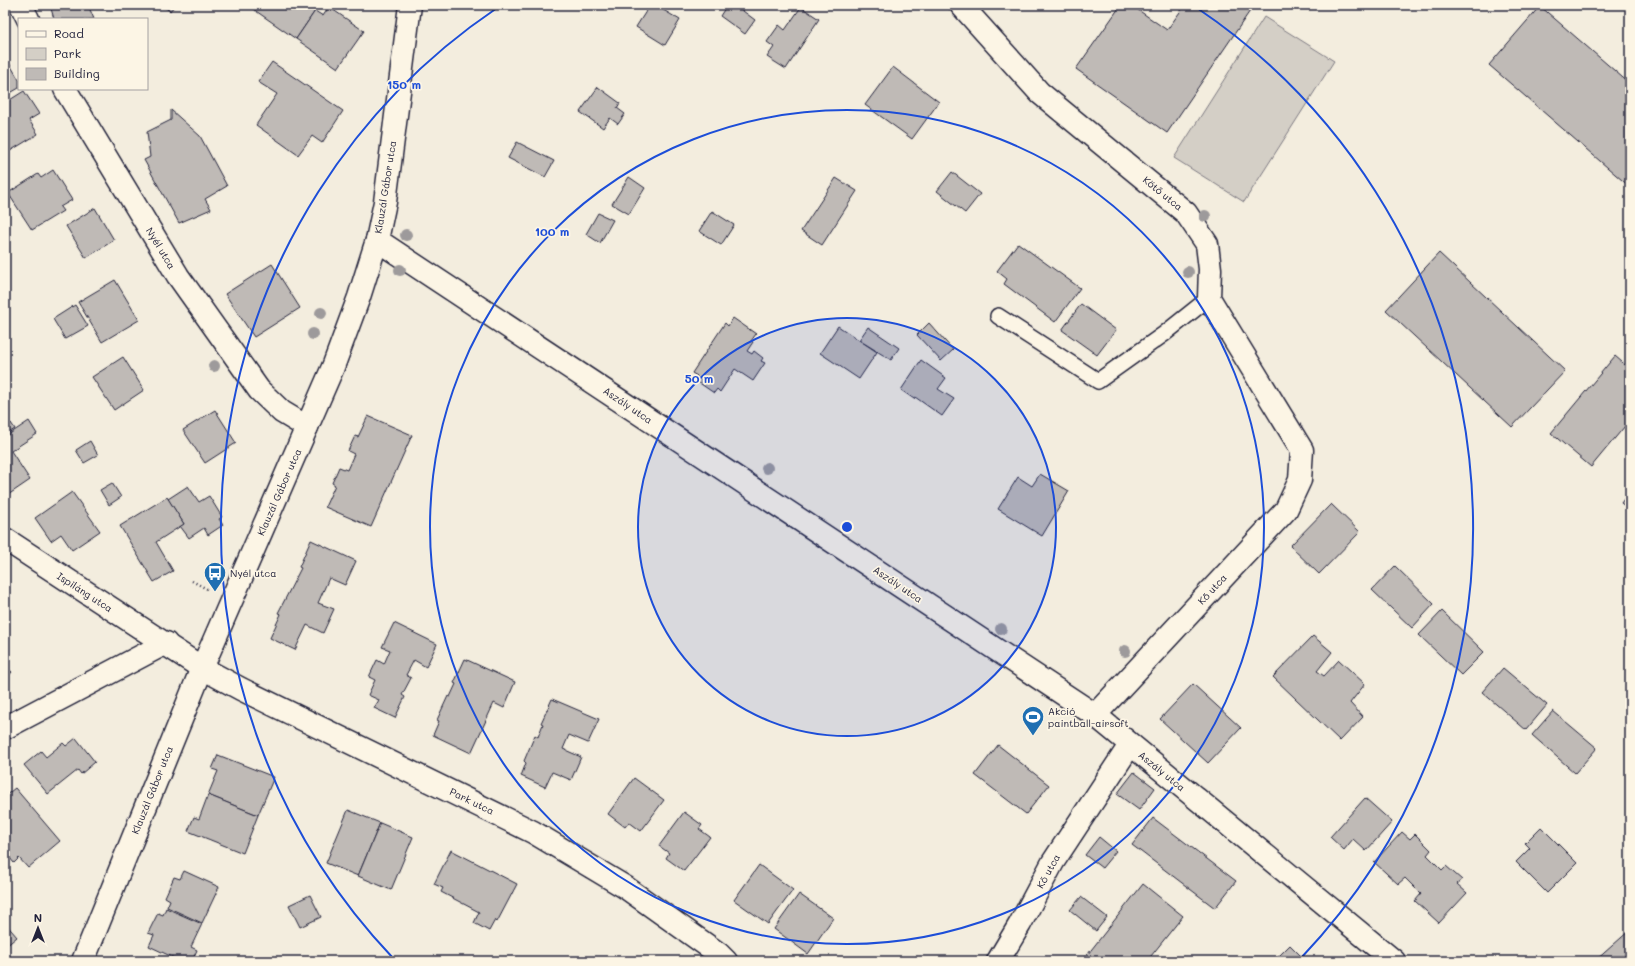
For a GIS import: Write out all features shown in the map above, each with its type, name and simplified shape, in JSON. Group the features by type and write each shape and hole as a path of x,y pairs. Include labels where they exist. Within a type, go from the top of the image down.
{"street":[{"path":"21,5 28,18"},
{"name":"Kötő utca","path":"961,5 1040,93 1186,213 1207,244 1210,269 1209,298"},
{"name":"Klauzál Gábor utca","path":"83,961 202,668 307,427 359,297 377,240 385,202 406,8"},
{"name":"Nyél utca","path":"66,90 178,276 259,390 282,412 307,427"},
{"name":"Aszály utca","path":"377,240 1095,715 1394,961"},
{"name":"Kő utca","path":"1095,715 1286,510 1300,480 1302,450 1209,298"},
{"name":"Ispiláng utca","path":"5,539 202,668"},
{"path":"5,728 166,643"},
{"name":"Park utca","path":"202,668 241,689 533,832 625,887 719,954 726,961"},
{"name":"Kő utca","path":"998,961 1020,924 1053,862 1130,745"}],"lane":[{"path":"998,316 1098,381 1164,334 1209,298"}],"path":[{"path":"192,581 215,593"}],"green space":[{"path":"1264,17 1334,61 1244,202 1174,158"}],"building":[{"path":"50,5 88,5 94,18 54,18"},
{"path":"101,5 112,5 112,6 102,9"},
{"path":"161,5 175,5 170,11"},
{"path":"256,5 307,5 315,11 296,39 253,9"},
{"path":"650,5 655,5 680,20 665,45 636,27"},
{"path":"727,5 735,5 755,20 745,34 720,16"},
{"path":"1121,5 1131,5 1167,30 1185,5 1254,5 1167,133 1076,69"},
{"path":"1540,6 1630,84 1630,187 1489,65"},
{"path":"329,7 364,31 338,68 296,39 315,11 323,16"},
{"path":"801,7 819,19 786,69 767,57 774,47 767,42 779,25 785,30"},
{"path":"5,56 18,78 18,89 5,96"},
{"path":"272,62 343,111 322,143 312,136 298,155 256,125 277,94 258,82"},
{"path":"893,67 939,102 912,139 865,105"},
{"path":"598,87 620,103 617,108 625,114 618,124 610,118 603,128 580,112"},
{"path":"24,91 39,114 29,120 38,134 10,151 5,143 5,103"},
{"path":"171,110 200,136 227,186 205,199 211,209 179,223 144,160 150,157 147,132 171,120"},
{"path":"517,142 554,161 545,177 508,158"},
{"path":"53,170 72,200 60,207 63,211 32,230 8,193 38,174 41,178"},
{"path":"952,172 980,194 965,213 937,191"},
{"path":"629,177 645,188 629,214 612,204"},
{"path":"836,178 857,191 822,245 801,231"},
{"path":"95,208 114,240 86,258 66,226"},
{"path":"712,211 734,225 721,245 699,231"},
{"path":"598,213 613,220 600,243 586,234"},
{"path":"1018,243 1080,288 1055,322 1004,284 1007,279 997,271"},
{"path":"1439,253 1565,371 1512,427 1386,310"},
{"path":"272,264 300,308 254,337 225,294"},
{"path":"115,280 139,320 102,342 78,302"},
{"path":"1081,304 1116,330 1097,355 1062,330"},
{"path":"75,305 88,326 65,339 53,319"},
{"path":"733,318 756,334 747,351 752,354 754,351 763,358 761,361 765,363 753,381 735,369 720,392 717,389 714,393 695,380 697,376 692,373 725,323 728,326"},
{"path":"929,323 953,350 941,361 917,335"},
{"path":"838,326 877,352 859,379 820,353"},
{"path":"868,327 899,348 891,360 859,340"},
{"path":"1615,356 1630,369 1630,420 1591,467 1551,433"},
{"path":"123,357 144,390 114,410 92,377"},
{"path":"921,360 946,378 938,389 954,399 942,416 915,397 914,399 901,390"},
{"path":"215,410 236,443 205,463 183,430"},
{"path":"368,416 412,435 371,527 325,507 335,485 332,483 339,467 347,470 354,454 348,451 355,436 358,437"},
{"path":"29,421 37,434 11,451 30,480 5,497 5,437"},
{"path":"11,423 15,429 5,435 5,427"},
{"path":"90,441 98,455 84,463 76,450"},
{"path":"1040,474 1069,491 1042,536 998,509 1018,477 1032,486"},
{"path":"112,483 121,497 109,505 100,490"},
{"path":"188,486 199,502 209,496 222,517 219,519 223,525 208,535 204,528 189,538 180,526 184,524 168,499"},
{"path":"1630,491 1630,510 1621,503"},
{"path":"72,492 100,531 72,550 61,534 51,541 35,518"},
{"path":"167,497 184,524 156,542 173,571 154,582 120,526"},
{"path":"1331,504 1360,532 1319,574 1290,546"},
{"path":"311,540 356,561 345,585 329,578 318,603 334,609 323,633 307,625 295,650 270,638 281,614 278,613 301,568 299,567"},
{"path":"1395,566 1434,604 1412,628 1372,590"},
{"path":"1442,611 1484,652 1461,675 1419,635"},
{"path":"394,623 437,644 426,667 414,660 406,675 411,678 402,695 405,697 395,718 374,708 379,700 368,695 375,680 369,677 377,660 384,664 390,650 382,647"},
{"path":"1313,636 1332,652 1317,671 1324,676 1339,660 1365,684 1350,703 1363,717 1340,741 1273,677"},
{"path":"465,659 515,682 504,708 494,703 471,753 433,735 439,721 437,720 448,696 450,697 456,684 454,683"},
{"path":"5,666 12,672 5,680"},
{"path":"1503,668 1547,705 1526,730 1482,692"},
{"path":"1193,684 1241,728 1208,763 1160,719"},
{"path":"552,699 599,719 588,743 569,735 563,749 581,757 571,780 552,772 545,787 521,776 526,763 524,761 535,735 538,737 543,724 541,723"},
{"path":"1553,711 1597,748 1575,773 1532,735"},
{"path":"76,738 95,762 81,774 78,770 48,794 24,765 41,751 46,757 63,743 66,746"},
{"path":"998,745 1049,785 1026,814 975,775"},
{"path":"218,755 274,777 258,815 208,795 218,771 212,769"},
{"path":"1134,772 1155,788 1139,810 1117,794"},
{"path":"634,778 664,800 641,831 629,822 625,827 608,814"},
{"path":"15,788 60,841 28,868 19,858 14,863 5,852 5,796"},
{"path":"208,795 258,815 243,853 188,831 194,817 199,819"},
{"path":"1365,798 1392,822 1366,851 1353,839 1344,850 1330,837"},
{"path":"348,810 380,823 358,876 326,863"},
{"path":"684,812 702,825 699,829 710,837 684,871 666,858 669,853 659,846"},
{"path":"1153,818 1236,881 1215,908 1132,845"},
{"path":"380,823 413,837 391,890 358,876"},
{"path":"1541,827 1577,863 1547,893 1516,862 1530,848 1525,843"},
{"path":"1402,832 1410,839 1415,834 1431,850 1427,855 1442,870 1446,866 1462,880 1457,884 1467,893 1439,923 1415,901 1421,894 1405,878 1398,884 1374,862"},
{"path":"1099,837 1116,851 1102,868 1085,855"},
{"path":"451,850 517,884 497,922 495,920 489,931 474,923 479,912 441,892 443,888 434,884"},
{"path":"759,865 793,890 768,924 734,900"},
{"path":"184,871 219,887 202,923 167,907 170,900 165,897 174,877 180,879"},
{"path":"1143,884 1183,916 1147,961 1086,961 1084,959"},
{"path":"799,894 833,918 808,954 774,929"},
{"path":"310,895 321,917 300,927 289,905"},
{"path":"1081,897 1107,917 1096,931 1070,910"},
{"path":"166,908 202,924 191,947 197,950 192,961 181,961 149,946 154,935 148,933 158,913 163,915"},
{"path":"5,923 17,937 5,947"},
{"path":"1630,930 1630,961 1595,961"},
{"path":"1290,945 1304,959 1302,961 1274,961"}],"place":[{"name":"Nyél utca","path":"215,592"},
{"name":"Akció paintball-airsoft","path":"1033,736"}]}
